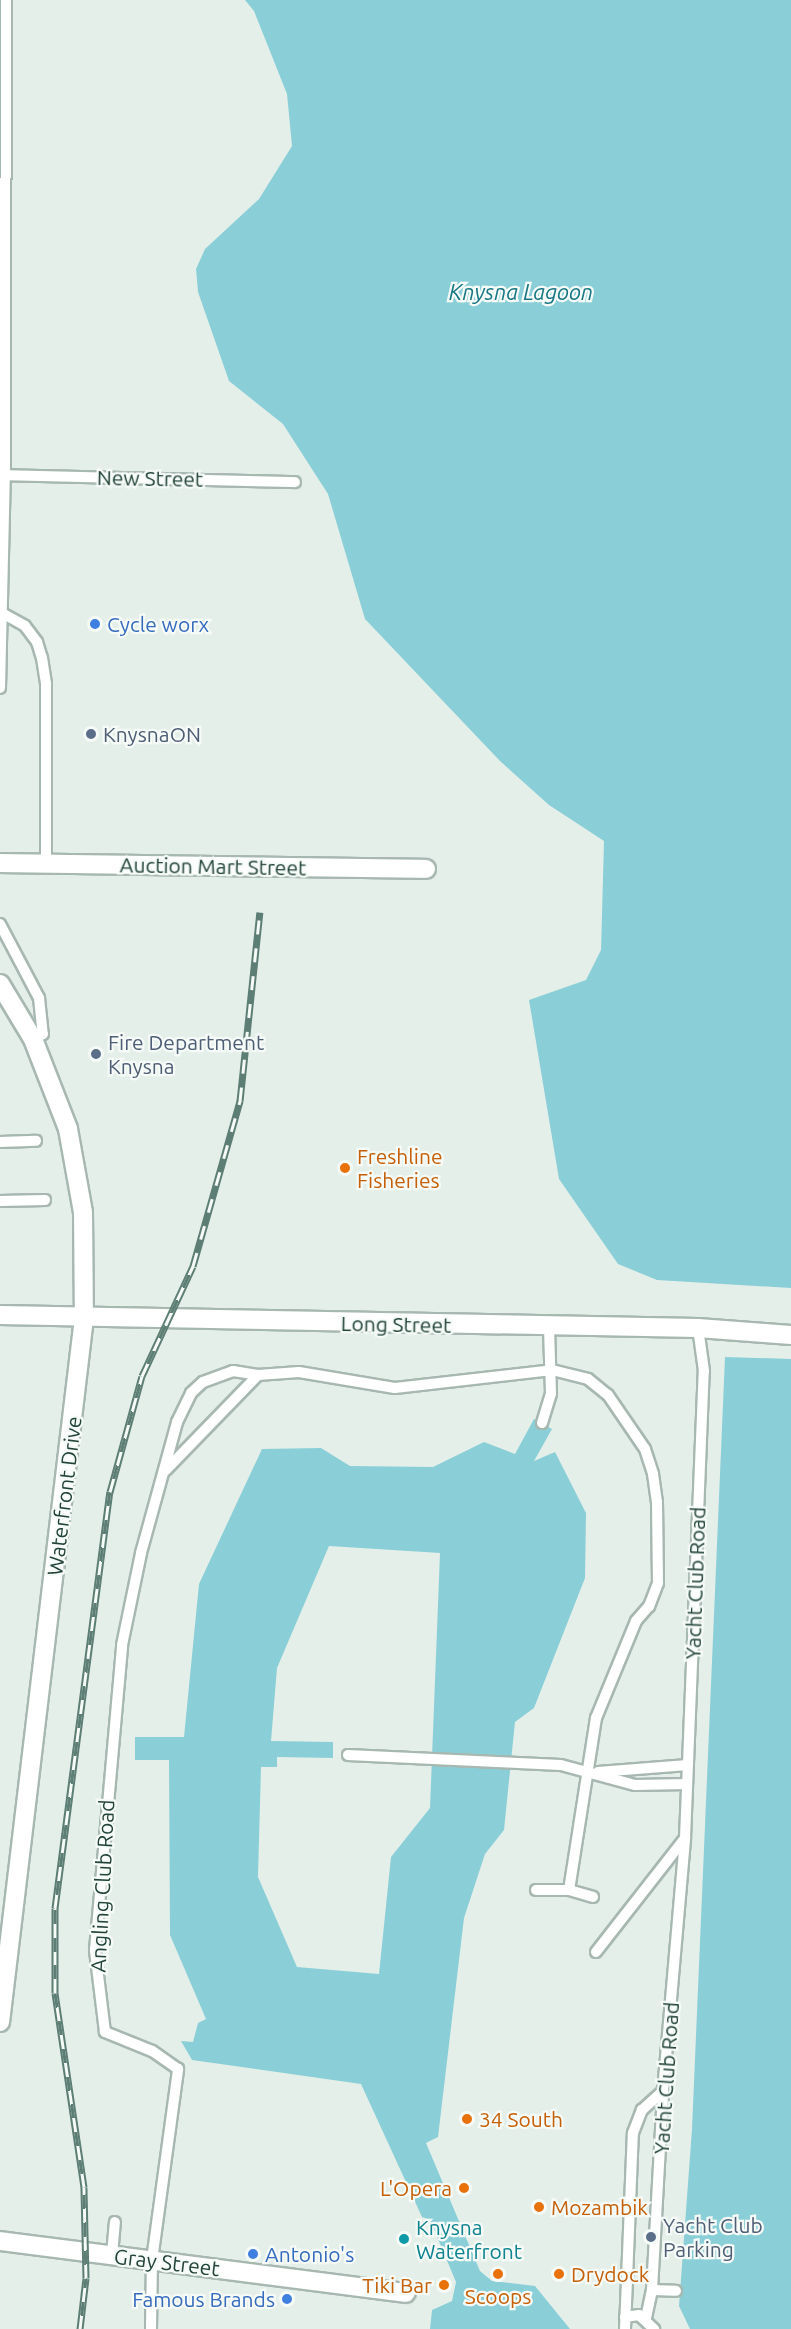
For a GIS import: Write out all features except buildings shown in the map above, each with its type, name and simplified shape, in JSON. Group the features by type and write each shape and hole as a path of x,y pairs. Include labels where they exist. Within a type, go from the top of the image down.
{"street":[{"name":"Auction Mart Street","path":"0,863 426,869"},
{"name":"Waterfront Drive","path":"0,984 33,1040 68,1129 83,1212 84,1318 0,2022"},
{"name":"Long Street","path":"0,1316 549,1328 698,1328 791,1335"},
{"name":"Gray Street","path":"0,2241 406,2293"}],"lane":[{"path":"0,688 6,0"},
{"name":"New Street","path":"2,475 295,482"},
{"path":"2,613 25,626 37,642 42,658 46,684 46,864"},
{"path":"0,924 39,998 43,1034 33,1040"},
{"path":"0,1142 36,1141"},
{"path":"0,1201 45,1200"},
{"path":"542,1423 551,1394 549,1328"},
{"name":"Yacht Club Road","path":"646,2318 652,2290 663,2091 685,1838 704,1371 698,1328"},
{"name":"Angling Club Road","path":"152,2260 177,2069 152,2051 105,2032 95,1950 122,1645 141,1554 166,1470 177,1422 191,1393 204,1382 233,1371 258,1375 299,1372 395,1388 552,1370 588,1379 608,1395 645,1449 657,1502 658,1583 649,1606 636,1621 596,1718 569,1890"},
{"name":"Angling Club Road","path":"166,1470 258,1375"},
{"path":"348,1755 527,1766 561,1765 635,1785 687,1784"},
{"path":"589,1773 688,1765"},
{"path":"596,1952 685,1838"},
{"path":"536,1890 569,1890 594,1897"},
{"path":"625,2329 633,2133 642,2110 663,2091"},
{"path":"112,2255 115,2223"},
{"path":"151,2329 152,2260"},
{"path":"652,2290 676,2291"},
{"path":"626,2317 646,2318 654,2329"}],"water":[{"name":"Knysna Lagoon","path":"245,0 791,0 791,1288 657,1280 618,1264 559,1179 529,1000 586,980 601,950 604,841 549,805 500,761 365,619 328,494 283,424 229,381 198,292 196,269 205,249 259,199 292,146 287,94 254,11"},
{"path":"725,1357 791,1359 791,2329 690,2329 679,2306 692,2129"},
{"path":"534,1419 552,1429 534,1461 555,1452 586,1513 585,1578 534,1708 515,1722 504,1830 485,1854 464,1918 438,2137 426,2143 480,2271 492,2281 535,2286 570,2329 430,2329 432,2310 452,2301 456,2282 430,2220 422,2217 361,2084 192,2060 181,2041 193,2042 198,2023 206,2019 170,1935 169,1760 135,1760 135,1737 184,1737 199,1584 262,1449 321,1448 350,1466 433,1467 484,1442 515,1454","holes":["329,1546 440,1553 430,1808 391,1857 379,1974 297,1967 258,1877 261,1767 277,1767 277,1757 333,1758 333,1742 271,1741 277,1668"]}],"railway":[{"path":"80,2329 86,2278 84,2187 55,1993 55,1908 110,1492 142,1376 193,1266 240,1101 260,912"}],"place":[{"name":"Cycle worx","path":"95,624"},
{"name":"KnysnaON","path":"91,734"},
{"name":"Fire Department Knysna","path":"96,1054"},
{"name":"Freshline Fisheries","path":"345,1168"},
{"name":"34 South","path":"467,2119"},
{"name":"L'Opera","path":"464,2188"},
{"name":"Mozambik","path":"539,2207"},
{"name":"Yacht Club Parking","path":"651,2237"},
{"name":"Knysna Waterfront","path":"404,2239"},
{"name":"Antonio's","path":"253,2254"},
{"name":"Scoops","path":"498,2274"},
{"name":"Drydock","path":"559,2274"},
{"name":"Tiki Bar","path":"444,2285"},
{"name":"Famous Brands","path":"287,2299"}]}
